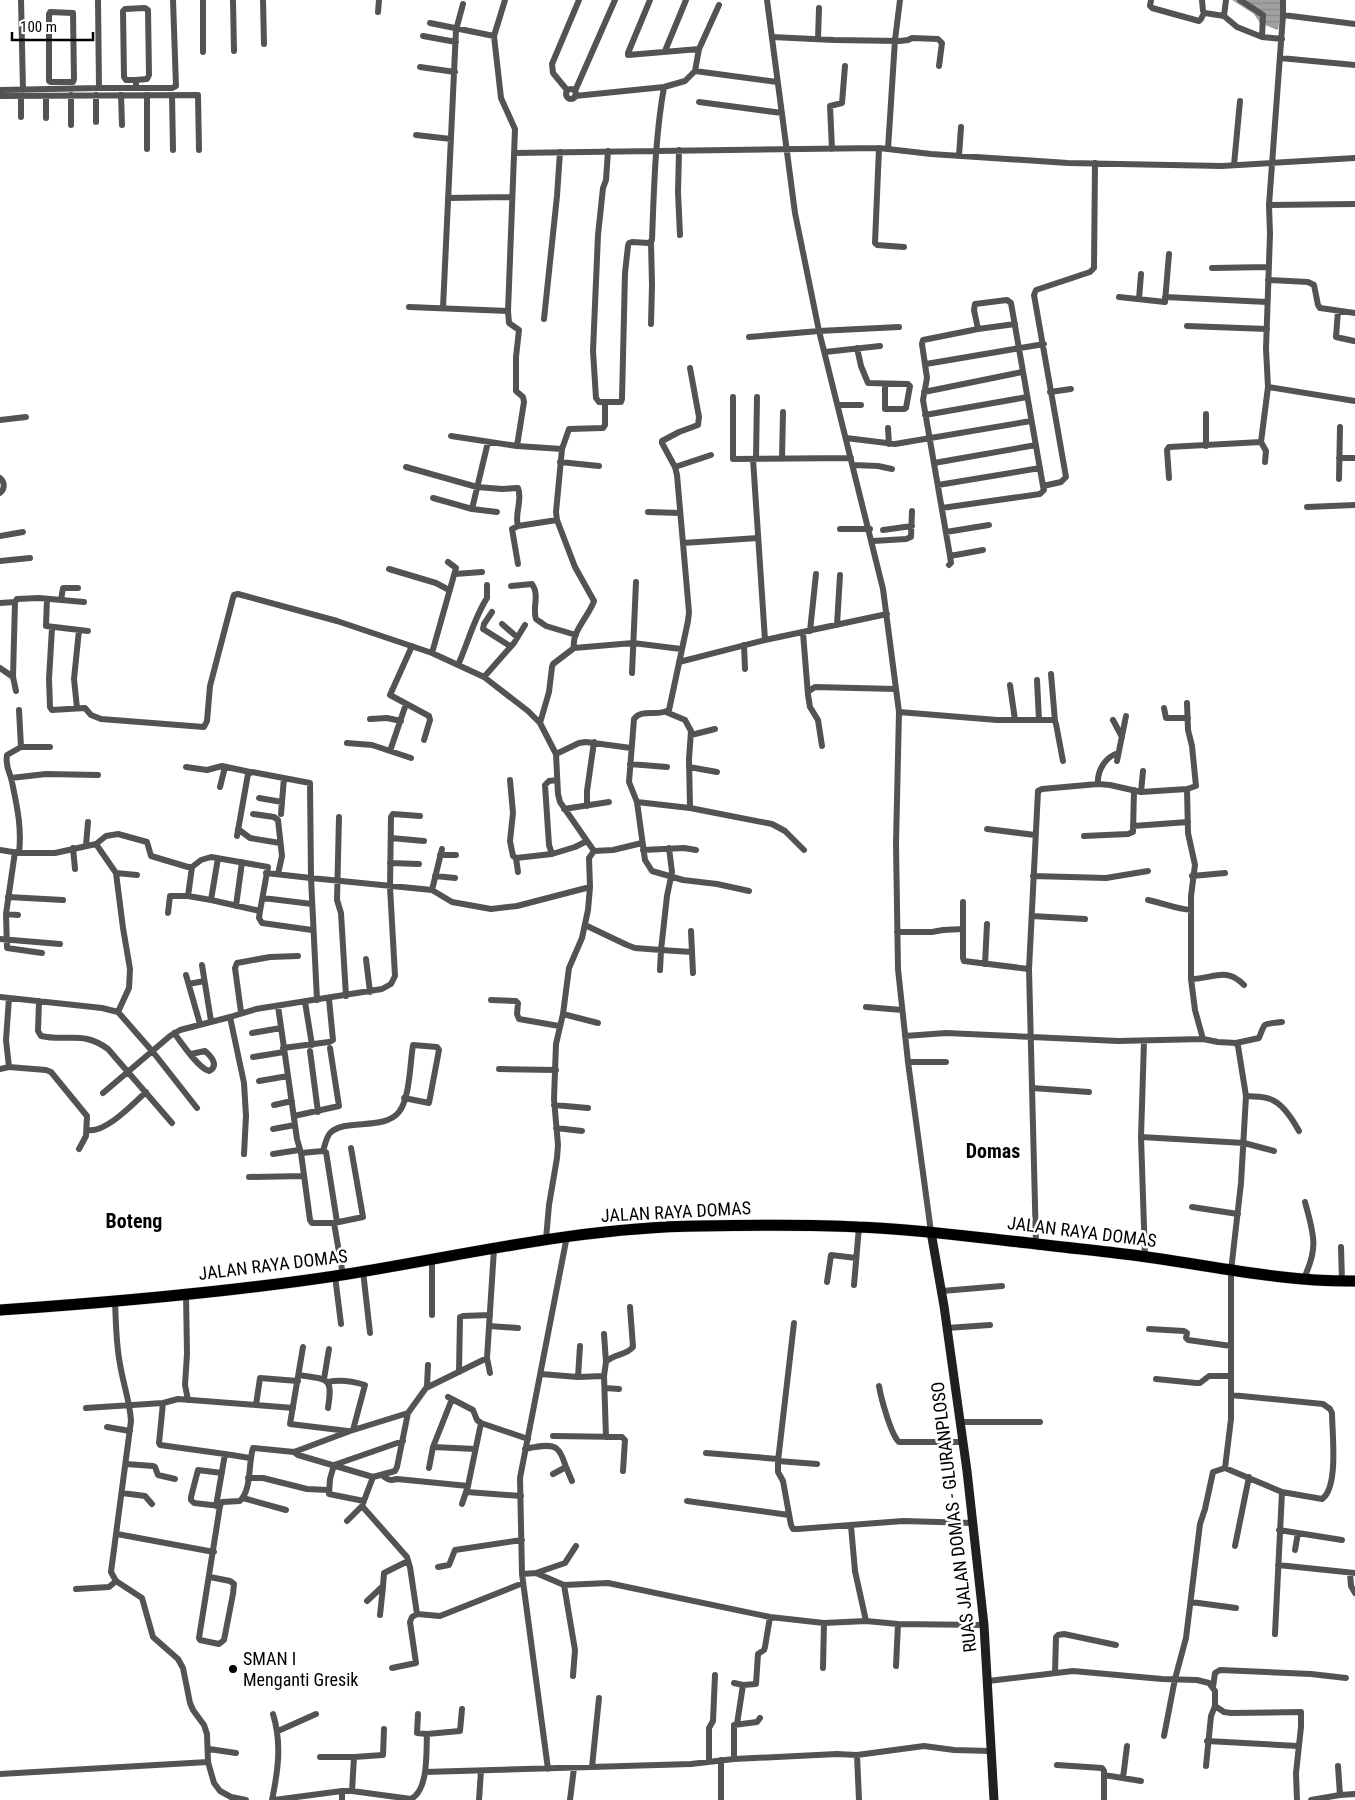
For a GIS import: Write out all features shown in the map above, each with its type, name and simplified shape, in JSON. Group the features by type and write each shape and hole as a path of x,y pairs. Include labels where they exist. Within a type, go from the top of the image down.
{"highway":[{"name":"JALAN RAYA DOMAS","path":"0,1310 115,1302 273,1285 432,1260 546,1239 683,1226 859,1227 931,1232 1145,1257 1231,1271 1304,1280 1355,1281"}],"main road":[{"name":"RUAS JALAN DOMAS - GLURANPLOSO","path":"931,1232 942,1291 973,1523 984,1625 994,1800"}],"street":[{"path":"20,117 22,93 21,0"},
{"path":"96,122 98,92 98,0"},
{"path":"0,90 46,96 71,96 136,88 172,88 176,86 173,0"},
{"path":"203,0 203,52"},
{"path":"233,0 234,51"},
{"path":"263,0 264,44"},
{"path":"378,12 379,0"},
{"path":"505,0 494,36 501,98 515,129 508,312 509,323 519,330 516,357 516,391 524,400 517,446"},
{"path":"579,0 552,64 553,73 572,92 664,86 685,81 695,71 699,49 719,5"},
{"path":"572,92 615,0"},
{"path":"650,0 628,55 699,49"},
{"path":"665,51 686,0"},
{"path":"767,0 795,213 819,331 884,590 899,712 896,844 897,932 902,1010 931,1232"},
{"path":"888,149 895,40 900,0"},
{"path":"1151,0 1151,7 1168,14 1198,21 1204,13 1202,0"},
{"path":"1224,16 1226,0"},
{"path":"1240,0 1263,15 1262,37"},
{"path":"1265,462 1266,451 1261,442 1268,387 1269,205 1282,39 1283,0"},
{"path":"443,308 456,30 463,4"},
{"path":"145,8 148,10 149,76 147,79 136,80 126,80 124,77 123,11 125,9 145,8"},
{"path":"818,39 820,8"},
{"path":"0,96 22,93 62,85 73,82 73,13 50,12 49,14 49,81 62,85 121,95 198,94 199,150"},
{"path":"1204,13 1224,16 1238,27 1262,37 1282,39"},
{"path":"1283,15 1355,24"},
{"path":"430,23 456,30 494,36"},
{"path":"423,36 456,42"},
{"path":"772,36 818,39 939,39 942,43 939,66"},
{"path":"1280,58 1355,65"},
{"path":"832,149 830,106 842,103 845,66"},
{"path":"420,67 455,72"},
{"path":"695,71 777,82"},
{"path":"136,80 136,88"},
{"path":"651,324 651,242 656,150 664,86"},
{"path":"121,95 122,126"},
{"path":"147,95 148,149"},
{"path":"172,95 173,150"},
{"path":"46,96 46,118"},
{"path":"71,96 71,125"},
{"path":"1234,165 1240,101"},
{"path":"699,102 782,113"},
{"path":"959,156 961,127"},
{"path":"416,135 450,139"},
{"path":"514,153 656,150 786,151 878,148 959,156 1096,163 1234,165 1355,158"},
{"path":"878,148 875,243 877,245 904,247"},
{"path":"679,150 680,235"},
{"path":"608,151 598,235 593,351 596,398 599,402 621,402 622,399 625,273 628,243 651,242"},
{"path":"544,319 560,152"},
{"path":"1044,486 1061,482 1066,477 1050,392 1035,291 1090,272 1094,268 1096,163"},
{"path":"448,198 512,197"},
{"path":"1269,205 1355,204"},
{"path":"1119,298 1165,302 1169,254"},
{"path":"1212,268 1269,267"},
{"path":"1139,299 1142,274"},
{"path":"1268,280 1312,283 1320,308 1355,313"},
{"path":"1165,297 1267,302"},
{"path":"942,508 1040,494 1044,490 1011,302 1007,300 975,304 974,310 978,329"},
{"path":"409,307 508,312"},
{"path":"1338,311 1336,337 1354,341"},
{"path":"949,565 950,556 925,415 924,392 927,378 923,340 1015,324"},
{"path":"1187,326 1267,329"},
{"path":"749,337 900,327"},
{"path":"926,364 1044,344"},
{"path":"825,352 880,346"},
{"path":"857,348 868,383 908,384 910,386 906,408 885,409 886,384"},
{"path":"666,712 671,702 689,612 674,467 662,440 696,426 699,422 690,368"},
{"path":"924,392 1022,372"},
{"path":"1268,387 1355,401"},
{"path":"1050,392 1071,389"},
{"path":"733,397 733,459 851,458"},
{"path":"757,397 754,459 765,640"},
{"path":"925,415 1027,397"},
{"path":"574,648 573,642 592,606 593,598 575,567 557,520 560,462 569,429 603,428 605,425 605,402"},
{"path":"838,406 861,405"},
{"path":"782,459 783,412"},
{"path":"1206,414 1206,446"},
{"path":"0,420 26,418"},
{"path":"846,438 895,444 1031,421"},
{"path":"1339,478 1340,426"},
{"path":"888,428 889,444"},
{"path":"451,436 517,446 562,449"},
{"path":"472,509 488,442"},
{"path":"1169,478 1167,448 1261,442"},
{"path":"934,463 1036,445"},
{"path":"674,467 711,455"},
{"path":"1339,458 1355,458"},
{"path":"560,462 599,466"},
{"path":"853,465 892,468"},
{"path":"406,467 477,487 518,488 520,494 516,521 518,526"},
{"path":"938,486 1040,468"},
{"path":"0,478 4,487 0,493"},
{"path":"433,498 472,509 498,512"},
{"path":"1306,506 1355,505"},
{"path":"873,541 911,538 912,511"},
{"path":"648,512 680,513"},
{"path":"518,564 512,529 518,526 557,520"},
{"path":"946,532 989,525"},
{"path":"883,530 912,526"},
{"path":"840,530 870,529"},
{"path":"0,536 23,532"},
{"path":"683,543 758,538"},
{"path":"950,556 983,550"},
{"path":"0,561 30,558"},
{"path":"432,654 455,574 454,566 448,562"},
{"path":"389,569 436,583 450,590"},
{"path":"455,574 482,572"},
{"path":"810,631 816,574"},
{"path":"837,625 840,575"},
{"path":"632,673 636,582"},
{"path":"511,586 532,584 535,588 534,611 536,620 546,626 576,635"},
{"path":"458,665 469,642 481,606 487,598 487,585"},
{"path":"61,600 63,588 78,588"},
{"path":"52,628 49,679 50,707 52,710 85,708 91,715 101,719 204,727 207,724 210,686 234,595 254,598 337,621 432,654 484,677 528,711 540,723 556,754 558,798 594,851"},
{"path":"0,604 15,602 17,599 84,602"},
{"path":"47,599 45,625 47,627 88,631"},
{"path":"15,602 13,677 16,691"},
{"path":"492,612 483,629 510,646"},
{"path":"678,662 765,640 886,614"},
{"path":"502,624 517,637"},
{"path":"484,677 525,625"},
{"path":"77,708 74,679 79,630"},
{"path":"803,633 810,707 818,720 822,746"},
{"path":"540,723 549,692 552,667 574,648 633,643 681,649"},
{"path":"412,646 390,692 391,697 430,718 424,740"},
{"path":"744,646 745,668"},
{"path":"0,668 13,677"},
{"path":"1051,674 1055,721 1063,761"},
{"path":"1036,680 1039,720"},
{"path":"1010,685 1015,720"},
{"path":"809,691 816,687 896,689"},
{"path":"1036,1244 1029,969 1038,791 1042,789 1098,784 1138,791 1187,789 1196,786 1187,703"},
{"path":"390,750 406,704"},
{"path":"1164,708 1166,718 1188,718"},
{"path":"19,710 21,747"},
{"path":"690,808 689,767 691,735 686,720 666,712 636,715 634,719 629,782 637,802 645,860 652,871 670,877 749,890"},
{"path":"899,712 997,720 1055,721"},
{"path":"1118,761 1126,716"},
{"path":"370,719 387,718 400,721"},
{"path":"1113,720 1122,737"},
{"path":"691,735 715,729"},
{"path":"556,754 579,743 594,742 631,748"},
{"path":"587,806 587,791 594,742"},
{"path":"347,743 372,745 411,758"},
{"path":"42,953 9,950 3,939 20,826 10,775 6,765 7,755 21,747 50,747"},
{"path":"1098,784 1097,776 1101,768 1112,755 1118,753"},
{"path":"630,764 667,767"},
{"path":"186,767 207,770 214,767 225,767 310,783 312,930 317,1000"},
{"path":"220,787 225,767"},
{"path":"689,767 717,772"},
{"path":"1084,836 1128,834 1132,832 1142,771"},
{"path":"250,772 238,832 250,838 280,843"},
{"path":"0,774 98,775"},
{"path":"281,814 284,778"},
{"path":"510,780 513,813 510,841 513,856 516,858 518,872"},
{"path":"552,854 549,845 545,785 549,781 557,780"},
{"path":"1187,789 1188,822 1195,865 1192,876 1191,979 1195,1010 1203,1039"},
{"path":"259,798 282,802"},
{"path":"564,809 609,802"},
{"path":"637,802 690,808 772,824 785,831 804,850"},
{"path":"253,814 276,818 282,856 278,872"},
{"path":"103,1093 174,1033 241,1012 329,999 388,987 395,976 390,887 392,815 420,816"},
{"path":"339,817 338,903 341,913 346,996"},
{"path":"86,846 88,822"},
{"path":"1133,826 1188,822"},
{"path":"987,829 1035,835"},
{"path":"0,850 55,853 96,844 106,836 113,834 132,836 148,843 151,856 192,867 206,858 218,858 311,878 432,890 452,902 492,909 512,907 590,887"},
{"path":"391,838 424,841"},
{"path":"516,858 552,854 575,848 587,841"},
{"path":"96,844 116,873 131,979 118,1012"},
{"path":"594,851 643,846 696,850"},
{"path":"73,848 75,869"},
{"path":"660,970 672,872 668,848"},
{"path":"546,1239 549,1205 557,1158 554,1105 555,1057 569,968 582,938 585,925 590,887 589,858 594,851"},
{"path":"432,890 441,852 456,855"},
{"path":"212,900 218,858"},
{"path":"236,906 242,862"},
{"path":"390,863 419,864"},
{"path":"188,896 192,867"},
{"path":"267,870 259,918 262,923 312,930"},
{"path":"1033,876 1106,878 1148,872"},
{"path":"116,873 137,875"},
{"path":"1192,876 1225,873"},
{"path":"435,876 455,878"},
{"path":"168,913 170,896 188,896 212,900 260,911"},
{"path":"8,897 62,900"},
{"path":"262,898 312,904"},
{"path":"1148,900 1177,909 1191,910"},
{"path":"963,902 964,961 1029,969"},
{"path":"6,914 18,915"},
{"path":"1032,916 1085,919"},
{"path":"985,964 987,924"},
{"path":"585,925 627,946 692,952"},
{"path":"897,932 932,932 963,929"},
{"path":"691,931 693,973"},
{"path":"3,939 60,944"},
{"path":"241,1012 235,968 237,963 270,957 298,956"},
{"path":"366,960 370,992"},
{"path":"202,965 211,1021"},
{"path":"1191,979 1202,979 1224,974 1238,979 1244,985"},
{"path":"186,975 200,1024"},
{"path":"189,984 204,981"},
{"path":"0,997 110,1009 118,1012 153,1052 197,1108"},
{"path":"9,998 6,1040 9,1067"},
{"path":"253,1057 284,1050 311,1048 334,1039 329,999"},
{"path":"491,1000 516,1001 518,1003 517,1014 519,1019 559,1026"},
{"path":"40,1001 38,1031 41,1036 80,1037 95,1040 108,1048 172,1123"},
{"path":"305,1002 318,1112"},
{"path":"278,1006 310,1220 315,1224 335,1223 364,1216 351,1148"},
{"path":"866,1007 902,1010"},
{"path":"562,1014 598,1023"},
{"path":"230,1017 244,1083 246,1116 244,1154"},
{"path":"905,1036 946,1033 1144,1041 1203,1039 1236,1043 1259,1038 1264,1024 1282,1022"},
{"path":"252,1033 281,1028"},
{"path":"174,1033 191,1054"},
{"path":"1144,1041 1141,1136 1145,1257"},
{"path":"1225,1468 1231,1419 1231,1271 1238,1214 1246,1096 1240,1051 1236,1043"},
{"path":"323,1151 326,1138 338,1128 382,1122 395,1116 403,1105 404,1098 413,1045 438,1047 429,1103 404,1098"},
{"path":"294,1116 339,1106 330,1048"},
{"path":"908,1062 946,1062"},
{"path":"0,1069 9,1067 52,1072 86,1113 87,1130 79,1149"},
{"path":"499,1068 556,1070"},
{"path":"259,1081 288,1076"},
{"path":"1032,1088 1089,1092"},
{"path":"87,1130 95,1131 104,1128 146,1092"},
{"path":"1246,1096 1272,1100 1286,1111 1298,1131"},
{"path":"274,1105 292,1101"},
{"path":"554,1105 588,1108"},
{"path":"272,1129 295,1125"},
{"path":"556,1128 582,1131"},
{"path":"1141,1136 1244,1143 1274,1152"},
{"path":"273,1154 323,1151"},
{"path":"323,1151 326,1152 335,1223 341,1324"},
{"path":"249,1177 304,1176"},
{"path":"1304,1280 1314,1253 1314,1238 1305,1202"},
{"path":"1192,1207 1238,1214"},
{"path":"854,1285 859,1227"},
{"path":"548,1769 522,1574 520,1478 542,1374 567,1236"},
{"path":"1341,1247 1342,1281"},
{"path":"490,1373 487,1358 494,1249"},
{"path":"827,1282 831,1256 856,1258"},
{"path":"432,1260 432,1315"},
{"path":"363,1271 370,1333"},
{"path":"942,1291 1002,1286"},
{"path":"186,1294 187,1354 185,1385 188,1400"},
{"path":"115,1302 117,1348 124,1385 130,1404 130,1431 111,1570 116,1581 142,1598 153,1638 181,1662 190,1703 204,1724 207,1734 208,1762 214,1783 220,1791 246,1800"},
{"path":"606,1362 611,1357 626,1354 633,1347 630,1308"},
{"path":"459,1372 460,1317 490,1315"},
{"path":"794,1323 778,1460 778,1472 783,1481 790,1526 793,1529 904,1522 973,1523"},
{"path":"489,1326 518,1328"},
{"path":"947,1328 990,1326"},
{"path":"1149,1328 1184,1331 1187,1333 1186,1338 1188,1340 1231,1346"},
{"path":"604,1334 606,1437"},
{"path":"578,1377 580,1346"},
{"path":"304,1347 291,1424 351,1431"},
{"path":"328,1408 330,1391 326,1381 329,1350"},
{"path":"218,1506 225,1501 240,1501 245,1495 250,1458 254,1447 294,1452 298,1455 373,1476 395,1471 408,1413 428,1386 487,1358"},
{"path":"428,1365 428,1386"},
{"path":"542,1374 578,1377 604,1376"},
{"path":"1156,1379 1196,1383 1209,1376 1231,1376"},
{"path":"256,1405 260,1378 336,1380 364,1385 351,1431"},
{"path":"879,1386 881,1398 894,1434 899,1442 963,1442"},
{"path":"605,1388 619,1389"},
{"path":"1164,1736 1175,1679 1186,1638 1200,1524 1206,1509 1212,1476 1217,1470 1225,1468 1282,1492 1322,1499 1330,1491 1333,1464 1332,1413 1330,1409 1323,1404 1231,1395"},
{"path":"429,1468 433,1447 450,1398 473,1410 477,1420 481,1423 528,1439"},
{"path":"86,1408 178,1400 293,1408"},
{"path":"163,1402 160,1445 250,1458"},
{"path":"294,1452 408,1413"},
{"path":"960,1422 1040,1422"},
{"path":"462,1504 481,1423"},
{"path":"107,1427 130,1431"},
{"path":"552,1436 622,1437 625,1440 623,1471"},
{"path":"334,1465 403,1441"},
{"path":"525,1449 540,1446 555,1447 572,1481"},
{"path":"433,1447 475,1448"},
{"path":"706,1453 817,1464"},
{"path":"210,1577 230,1581 234,1584 224,1640 219,1644 200,1640 199,1638 214,1552 225,1454"},
{"path":"126,1464 152,1466 155,1467 158,1475 175,1479"},
{"path":"334,1465 328,1490 331,1495 363,1503 403,1552 408,1561 417,1614"},
{"path":"553,1474 566,1468"},
{"path":"218,1506 194,1502 191,1500 191,1497 198,1470 222,1473"},
{"path":"382,1475 392,1481 397,1479 521,1496"},
{"path":"347,1521 363,1503 373,1476"},
{"path":"1236,1546 1249,1477"},
{"path":"248,1478 263,1478 307,1489 328,1490"},
{"path":"1275,1634 1282,1492"},
{"path":"122,1493 145,1496 152,1504"},
{"path":"243,1498 286,1510"},
{"path":"687,1501 789,1515"},
{"path":"851,1526 855,1571 866,1621"},
{"path":"1279,1530 1342,1540"},
{"path":"1295,1550 1298,1533"},
{"path":"117,1534 214,1552"},
{"path":"438,1567 449,1565 455,1550 522,1540"},
{"path":"522,1574 536,1573 566,1563 576,1546"},
{"path":"380,1615 384,1572 408,1561"},
{"path":"1278,1565 1353,1573 1351,1586 1355,1593"},
{"path":"536,1573 564,1585 608,1583 770,1618 824,1623 866,1621 898,1624 984,1625"},
{"path":"76,1589 109,1587 116,1581"},
{"path":"392,1668 416,1663 410,1622 412,1617 417,1614 440,1616 523,1584"},
{"path":"564,1585 575,1650 573,1676"},
{"path":"367,1601 383,1586"},
{"path":"1191,1602 1236,1608"},
{"path":"734,1683 742,1686 756,1684 758,1654 765,1647 770,1618"},
{"path":"823,1668 824,1623"},
{"path":"896,1666 898,1624"},
{"path":"1055,1673 1056,1638 1058,1635 1064,1634 1116,1644"},
{"path":"1206,1766 1207,1741 1211,1716 1215,1706 1215,1691 1213,1687 1215,1673 1220,1670 1312,1674 1346,1678"},
{"path":"988,1681 1073,1671 1162,1679 1197,1680 1213,1687"},
{"path":"709,1761 709,1728 713,1721 715,1675"},
{"path":"734,1759 733,1726 737,1724 742,1686"},
{"path":"592,1767 598,1698"},
{"path":"1215,1706 1224,1712 1231,1713 1301,1712 1296,1773 1297,1800"},
{"path":"418,1714 417,1733 460,1731 462,1709"},
{"path":"273,1714 278,1731 277,1773 273,1800 342,1791 411,1799 418,1793 423,1783 427,1734"},
{"path":"278,1731 316,1714"},
{"path":"737,1724 750,1724 757,1722 760,1718"},
{"path":"320,1757 383,1755 384,1729"},
{"path":"1207,1741 1298,1746"},
{"path":"425,1772 691,1764 734,1759 837,1754 857,1756 924,1746 954,1750 990,1751"},
{"path":"1122,1778 1126,1746"},
{"path":"209,1749 236,1753"},
{"path":"857,1756 859,1800"},
{"path":"352,1791 354,1757"},
{"path":"721,1760 721,1800"},
{"path":"0,1774 208,1762"},
{"path":"1057,1765 1102,1768 1104,1775 1104,1800"},
{"path":"1338,1766 1340,1794"},
{"path":"570,1800 574,1768"},
{"path":"479,1800 481,1771"},
{"path":"1104,1775 1141,1781"},
{"path":"342,1791 342,1800"},
{"path":"1311,1800 1340,1794 1355,1794"}],"shaded area":[{"path":"1232,0 1283,0 1278,30 1260,23 1254,14"}],"place":[{"name":"SMAN I Menganti Gresik","path":"233,1669"}],"district":[{"name":"Domas","path":"993,1151"},
{"name":"Boteng","path":"134,1221"}]}
